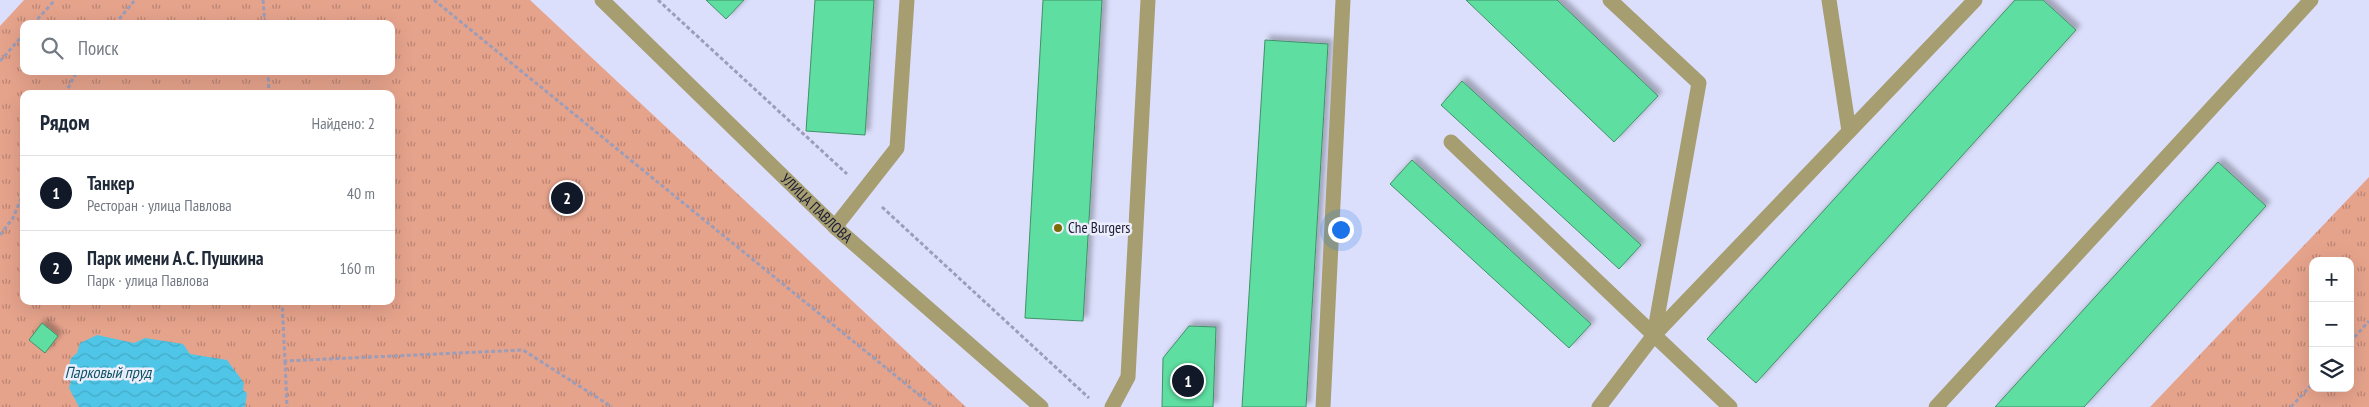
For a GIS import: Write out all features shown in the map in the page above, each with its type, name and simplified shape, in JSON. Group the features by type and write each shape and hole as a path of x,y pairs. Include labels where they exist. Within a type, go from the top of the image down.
{"street":[{"name":"УЛИЦА ПАВЛОВА","path":"602,0 835,227 1041,407"},
{"path":"835,227 897,148 906,0"},
{"path":"1112,407 1128,376 1148,0"},
{"path":"1323,407 1343,0"},
{"path":"1610,0 1699,83 1654,335"},
{"path":"1829,0 1849,131"},
{"path":"1599,407 1654,335 1975,0"},
{"path":"1936,407 2311,0"},
{"path":"1451,142 1730,407"}],"path":[{"path":"37,20 55,0"},
{"path":"119,20 135,0"},
{"path":"263,0 265,20"},
{"path":"434,0 934,407"},
{"path":"0,61 20,38"},
{"path":"67,90 75,75"},
{"path":"268,75 269,90"},
{"path":"0,235 13,218 20,201"},
{"path":"282,305 287,407"},
{"path":"2354,338 2369,321"},
{"path":"285,361 523,350 612,407"},
{"path":"2291,407 2309,387"}],"green space":[{"path":"24,0 530,0 966,407 0,407 0,26"},
{"path":"2369,177 2369,407 2150,407"}],"water":[{"name":"Парковый пруд","path":"97,335 134,343 145,338 183,344 190,354 227,360 244,383 243,390 247,393 245,407 79,407 69,388 71,380 67,376 71,358 77,353 80,343"}],"building":[{"path":"706,0 744,0 726,19"},
{"path":"815,0 874,0 865,135 806,131"},
{"path":"1043,0 1102,0 1083,321 1025,318"},
{"path":"1466,0 1557,0 1658,96 1614,142"},
{"path":"2015,0 2043,0 2076,30 1756,383 1707,339"},
{"path":"1265,40 1328,44 1306,407 1242,407"},
{"path":"1462,81 1641,245 1619,269 1441,105"},
{"path":"1412,160 1591,324 1569,348 1390,184"},
{"path":"2218,162 2266,206 2084,407 1995,407"},
{"path":"42,323 58,336 45,353 29,340"},
{"path":"1189,326 1216,327 1213,407 1162,407 1163,358"}],"place":[{"name":"Парк имени А.С. Пушкина","path":"567,198"},
{"name":"Che Burgers","path":"1058,228"},
{"name":"Танкер","path":"1188,381"}]}
